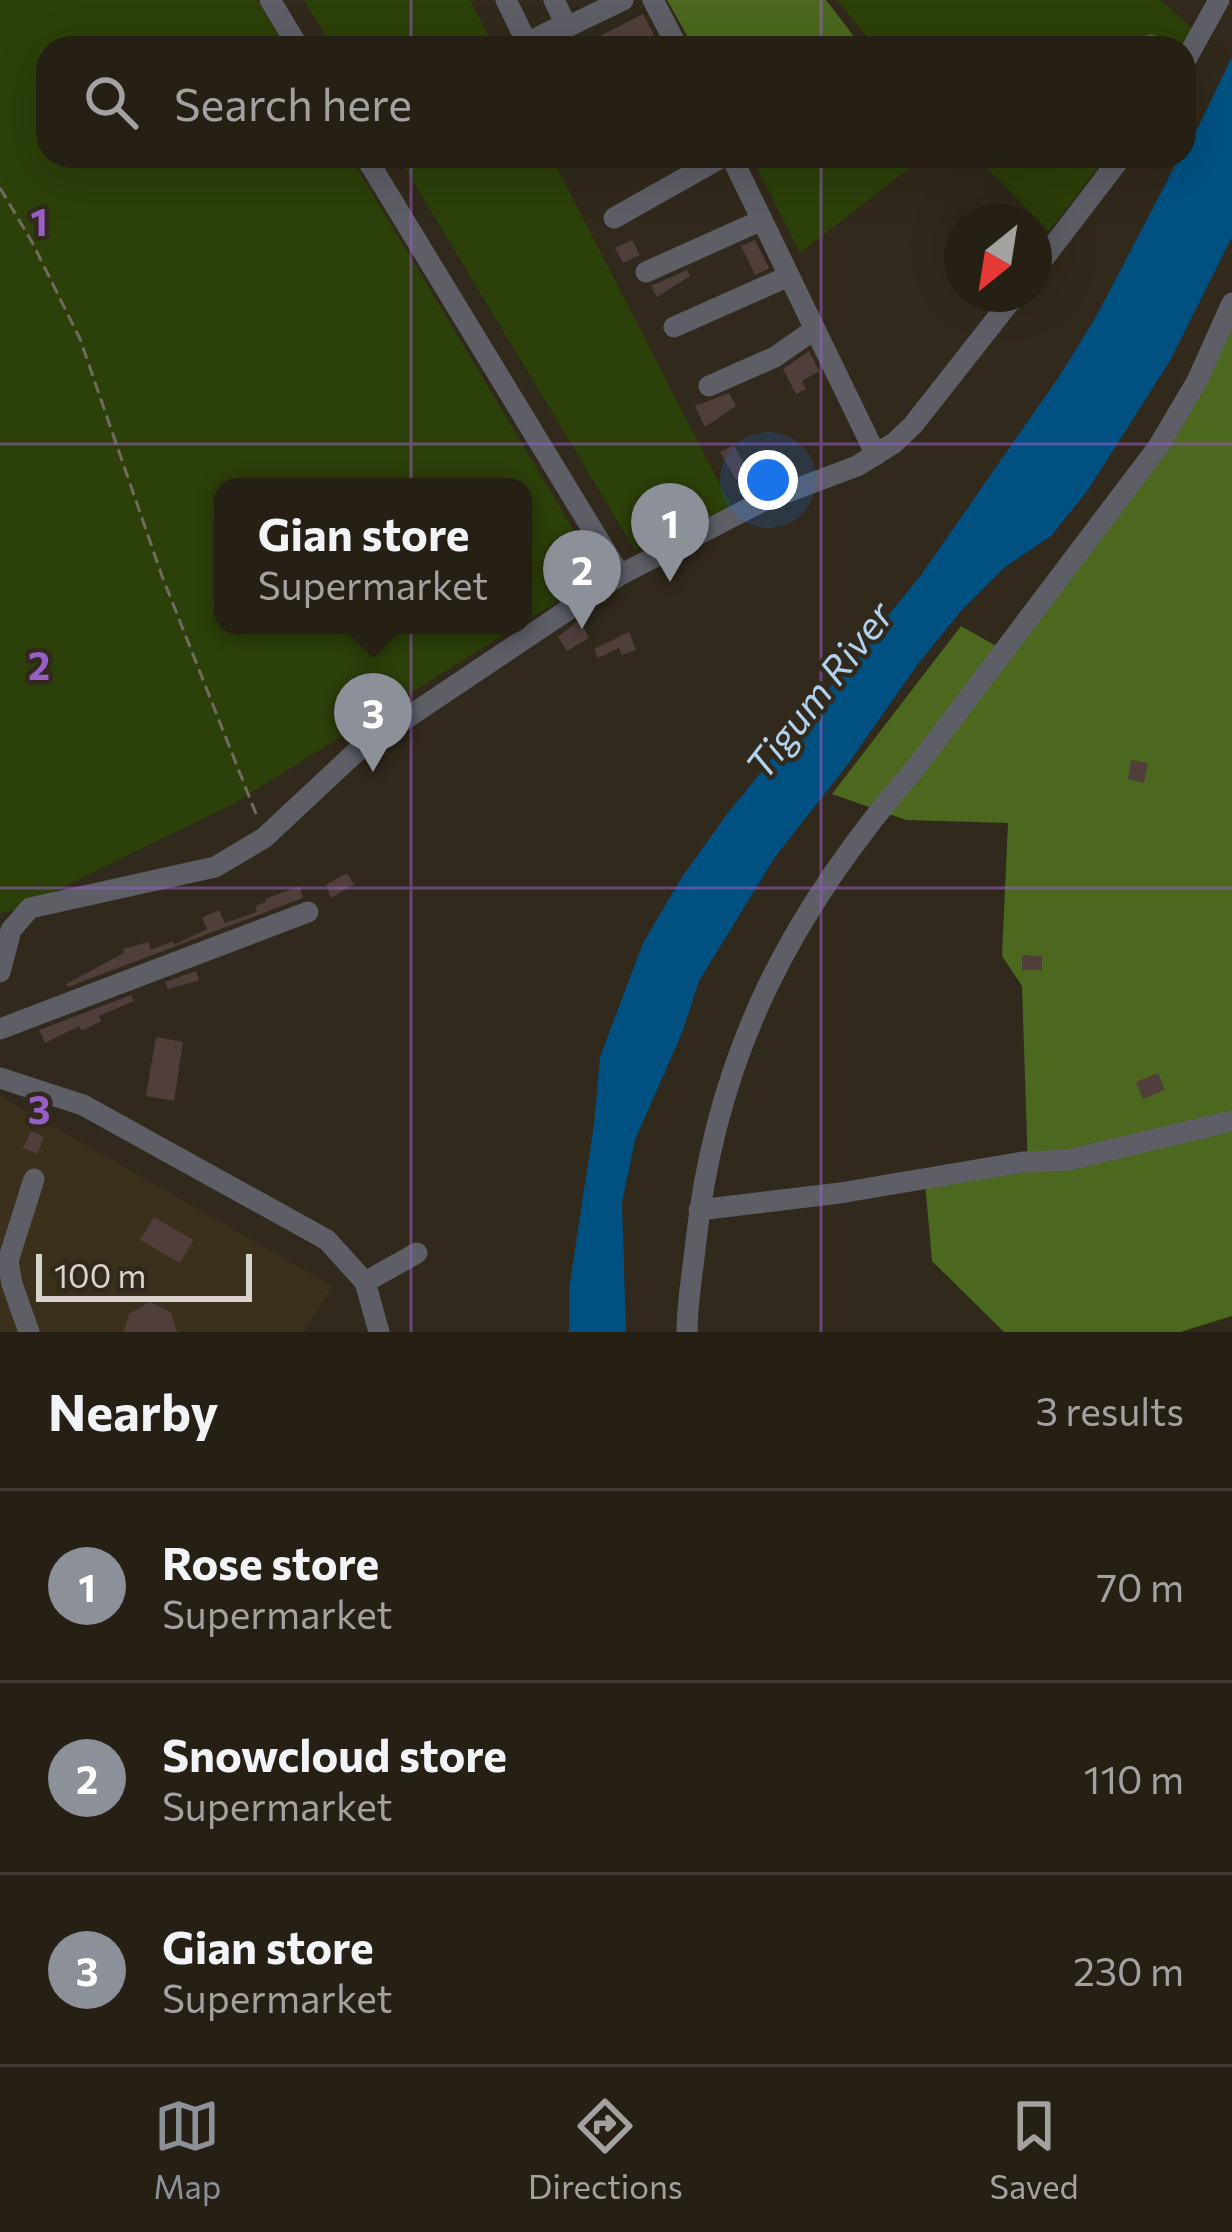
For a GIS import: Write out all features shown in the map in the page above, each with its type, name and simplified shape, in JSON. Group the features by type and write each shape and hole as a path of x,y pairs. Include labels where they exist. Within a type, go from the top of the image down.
{"street":[{"path":"270,0 292,36"},
{"path":"506,0 524,36"},
{"path":"554,0 565,24"},
{"path":"541,36 623,0"},
{"path":"653,0 672,36"},
{"path":"1196,41 1219,0"},
{"path":"372,168 620,575"},
{"path":"614,218 706,168"},
{"path":"734,168 876,455"},
{"path":"1052,247 1113,168"},
{"path":"646,272 762,220"},
{"path":"674,327 790,276"},
{"path":"687,1332 711,1138 748,1023 793,937 877,813 1158,447 1197,381 1232,303"},
{"path":"0,972 5,930 30,908 215,867 264,838 356,752 620,575 760,502 876,455 913,425 1002,312"},
{"path":"709,386 775,357 815,329"},
{"path":"0,1029 308,912"},
{"path":"0,1078 83,1105 327,1240 365,1282 379,1332"},
{"path":"700,1210 840,1193 1023,1162 1069,1160 1232,1120"},
{"path":"29,1332 8,1262 34,1179"},
{"path":"365,1282 417,1253"}],"path":[{"path":"0,188 80,339 162,576 264,838"}],"shaded area":[{"path":"0,1096 332,1286 304,1332 0,1332"}],"green space":[{"path":"0,0 257,0 279,36 36,36 36,168 357,168 600,574 532,617 532,478 214,478 214,634 505,634 235,803 16,910 0,913"},
{"path":"304,0 470,0 489,36 326,36"},
{"path":"667,0 826,0 853,36 687,36"},
{"path":"837,0 1161,0 1192,28 1187,36 866,36"},
{"path":"405,168 557,168 731,506 635,550"},
{"path":"757,168 910,168 800,253"},
{"path":"987,168 1098,168 1052,227 1052,204 1022,204"},
{"path":"1232,314 1232,1316 1180,1332 1004,1332 932,1261 925,1183 1028,1170 1022,986 1002,956 1008,823 906,820 832,794 961,626 1012,655"}],"water":[{"path":"1232,57 1232,237 1171,359 1088,490 1051,536 1005,567 961,611 775,857 699,981 682,1033 635,1140 622,1202 626,1332 569,1332 569,1289 600,1057 643,943 727,814 921,575 1060,375 1174,168 1196,168 1196,131"}],"building":[{"path":"643,14 654,35 652,36 600,36"},
{"path":"632,240 640,255 623,263 615,248"},
{"path":"755,240 769,268 755,275 741,246"},
{"path":"687,270 690,276 657,297 651,286"},
{"path":"809,351 819,371 802,381 806,389 796,394 783,369"},
{"path":"729,393 736,406 705,427 695,406"},
{"path":"734,445 749,473 736,480 720,452"},
{"path":"579,620 589,638 567,651 558,637"},
{"path":"629,632 636,650 622,655 619,648 598,658 594,649"},
{"path":"1131,760 1148,763 1144,783 1128,779"},
{"path":"347,873 354,884 331,898 326,885"},
{"path":"300,886 303,898 68,987 66,984 124,953 123,949 149,942 150,950 173,941 174,945 207,929 202,918 219,910 225,923 257,912 255,906 265,899"},
{"path":"1022,955 1042,956 1042,970 1022,970"},
{"path":"196,971 199,980 168,989 165,982"},
{"path":"131,995 134,1001 99,1016 101,1021 45,1043 39,1030"},
{"path":"156,1037 183,1042 174,1101 146,1096"},
{"path":"1158,1073 1165,1090 1143,1099 1136,1082"},
{"path":"31,1131 44,1137 37,1154 23,1148"},
{"path":"154,1217 193,1240 180,1263 140,1240"},
{"path":"149,1302 171,1312 177,1332 124,1332 129,1314"}],"place":[{"name":"Rose store","path":"670,582"},
{"name":"Snowcloud store","path":"582,629"},
{"name":"Gian store","path":"373,772"}],"water label":[{"name":"Tigum River","path":"818,689"}]}
